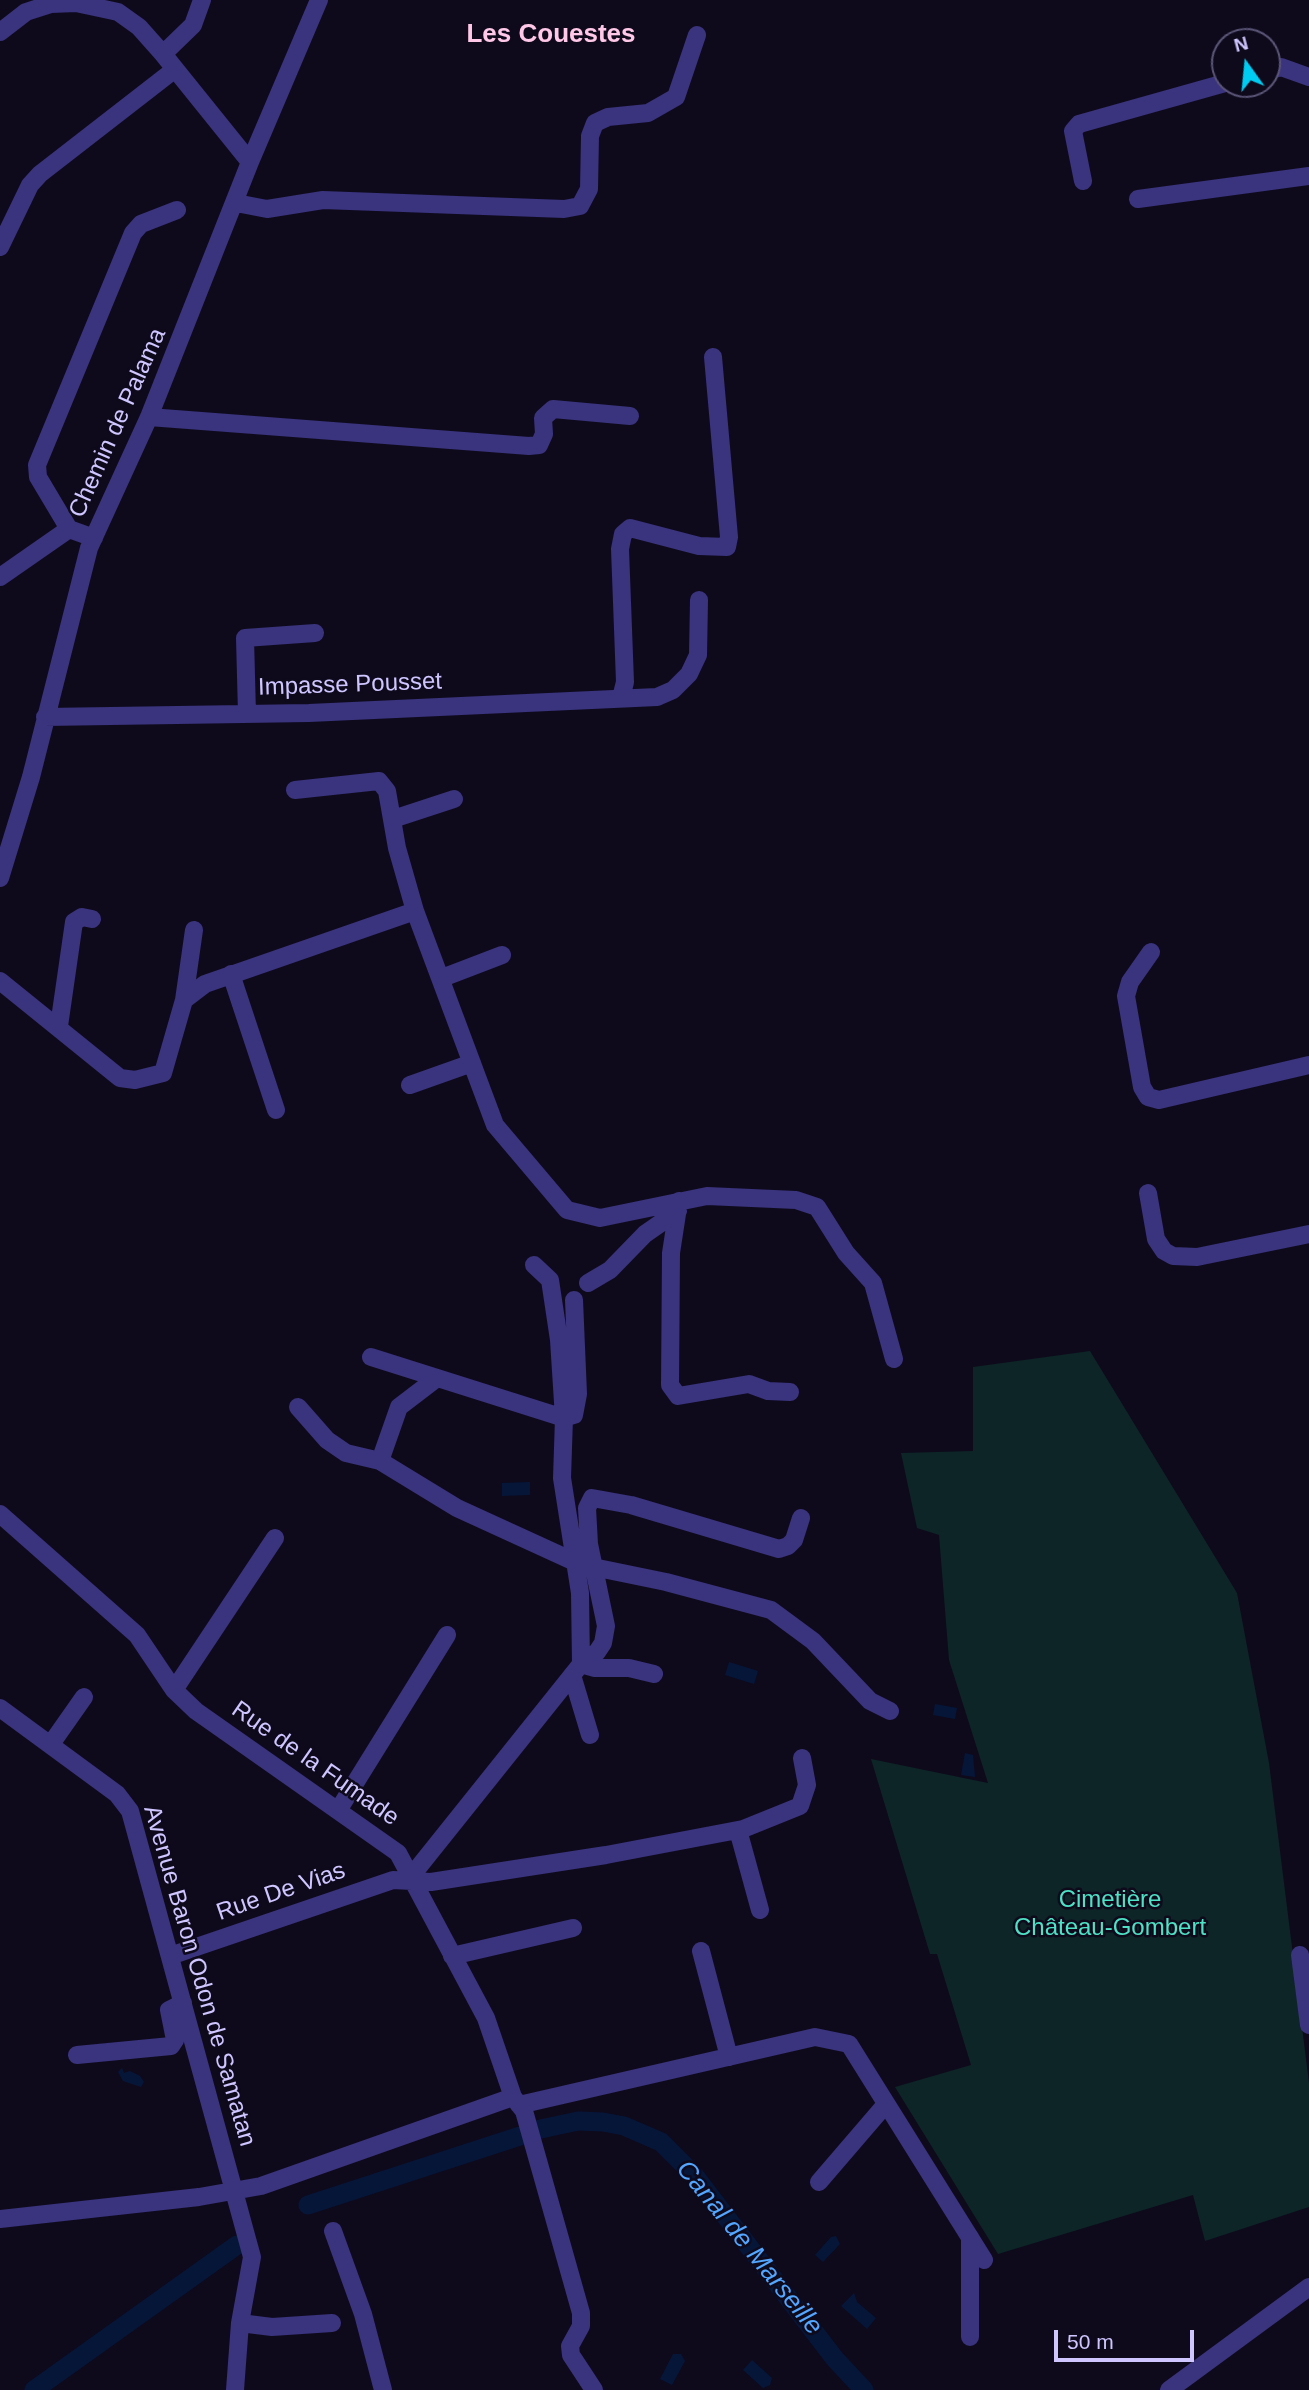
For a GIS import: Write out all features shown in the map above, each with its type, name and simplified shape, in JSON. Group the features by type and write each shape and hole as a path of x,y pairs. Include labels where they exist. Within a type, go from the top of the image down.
{"street":[{"path":"163,54 193,25 202,0"},
{"name":"Chemin de Palama","path":"0,878 94,538 149,417 250,162 319,0"},
{"path":"0,32 26,12 64,3 88,4 118,12 139,27 163,54 250,162"},
{"path":"236,203 267,209 323,200 564,209 580,206 589,189 590,136 595,123 608,117 648,113 676,97 697,35"},
{"path":"1281,67 1309,77"},
{"path":"0,247 30,184 174,69"},
{"path":"1083,181 1073,131 1079,124 1211,87"},
{"path":"1138,199 1309,176"},
{"path":"94,538 69,529 38,477 37,466 133,233 141,224 177,211"},
{"path":"621,698 625,682 620,549 623,534 630,528 699,546 727,547 729,537 713,357"},
{"path":"149,417 529,446 539,445 544,434 543,418 553,409 630,416"},
{"path":"0,577 69,529"},
{"name":"Impasse Pousset","path":"45,717 247,714 657,697 673,690 681,682 698,655 699,600"},
{"path":"247,714 245,638 316,633"},
{"path":"295,790 379,781 387,791 397,848 415,911 495,1125 566,1210 600,1218 678,1206 707,1196 796,1200 817,1207 846,1253 873,1283 894,1359"},
{"path":"393,819 454,799"},
{"path":"184,1000 205,984 415,911"},
{"path":"59,1027 74,922 82,917 92,919"},
{"path":"0,981 120,1077 135,1080 152,1076 163,1073 184,1000 194,930"},
{"path":"1151,952 1130,982 1126,996 1142,1087 1149,1097 1159,1100 1309,1065"},
{"path":"442,978 502,955"},
{"path":"231,974 276,1110"},
{"path":"410,1084 472,1063"},
{"path":"1148,1193 1157,1239 1164,1251 1173,1256 1197,1257 1309,1234"},
{"path":"588,1283 610,1270 645,1234 678,1206"},
{"path":"678,1206 671,1253 670,1385 678,1396 749,1384 768,1391 790,1392"},
{"path":"534,1265 550,1280 559,1340 564,1418 562,1478 583,1632 577,1670 590,1735"},
{"path":"371,1357 564,1418 574,1415 578,1394 574,1300"},
{"path":"380,1461 399,1407 437,1378"},
{"path":"298,1407 327,1440 346,1453 380,1461 457,1508 575,1562"},
{"path":"409,1879 577,1670 597,1652 606,1635 593,1567 587,1508 592,1498 597,1496 779,1549 794,1540 801,1518"},
{"name":"Rue de la Fumade","path":"0,1514 136,1635 174,1690 196,1711 340,1809 398,1853 409,1879 486,2018 534,2145 581,2312 581,2326 570,2346 571,2355 594,2390"},
{"path":"174,1690 275,1538"},
{"path":"593,1567 666,1582 771,1610 813,1641 870,1702 890,1711"},
{"path":"340,1809 447,1635"},
{"path":"577,1670 629,1668 654,1674"},
{"path":"51,1744 84,1698"},
{"name":"Avenue Baron Odon de Samatan","path":"0,1708 117,1794 130,1811 236,2191 251,2257 240,2323"},
{"name":"Rue De Vias","path":"170,1956 393,1880 431,1882 606,1856 738,1830 800,1806 807,1785 802,1758"},
{"path":"738,1830 760,1910"},
{"path":"452,1956 573,1928"},
{"path":"701,1951 729,2057"},
{"path":"1304,1964 1309,2025"},
{"path":"77,2054 171,2046 175,2040 169,2010 183,2003"},
{"path":"0,2219 261,2186 518,2104 815,2037 849,2044 984,2260"},
{"path":"819,2182 886,2104"},
{"path":"333,2231 363,2314 383,2390"},
{"path":"970,2237 971,2337"},
{"path":"1169,2390 1309,2287"},
{"path":"235,2390 240,2323 272,2327 332,2323"}],"green space":[{"name":"Cimetière Château-Gombert","path":"1090,1351 1237,1593 1269,1763 1309,2083 1309,2207 1205,2241 1193,2195 998,2254 895,2087 971,2065 937,1954 930,1954 871,1759 988,1783 949,1660 939,1535 917,1528 901,1453 973,1451 973,1367"}],"water":[{"path":"530,1482 530,1495 502,1496 502,1483"},
{"path":"729,1662 758,1671 754,1684 725,1675"},
{"path":"935,1704 957,1708 955,1719 933,1715"},
{"path":"965,1753 973,1755 975,1777 961,1775"},
{"path":"122,2068 124,2073 130,2071 140,2076 144,2082 141,2087 123,2081 118,2072"},
{"path":"836,2236 840,2244 823,2262 815,2255 831,2237"},
{"path":"854,2293 857,2302 876,2318 867,2329 841,2306"},
{"path":"673,2354 681,2354 685,2361 672,2385 660,2379"},
{"path":"752,2360 772,2378 770,2385 763,2388 743,2370"}],"waterway":[{"name":"Canal de Marseille","path":"536,2130 578,2121 603,2122 624,2126 661,2142 694,2175 835,2359 864,2390"},
{"name":"Canal de Marseille","path":"308,2205 520,2136"},
{"name":"Canal de Marseille","path":"34,2390 237,2245"}],"district":[{"name":"Les Couestes","path":"551,35"}]}
